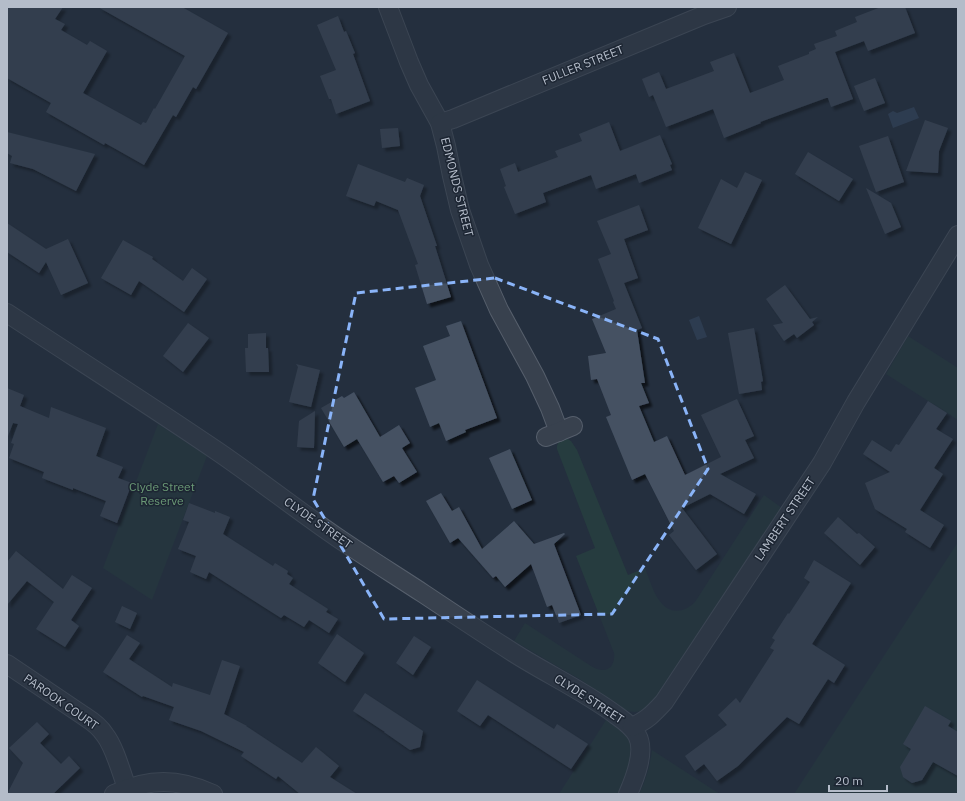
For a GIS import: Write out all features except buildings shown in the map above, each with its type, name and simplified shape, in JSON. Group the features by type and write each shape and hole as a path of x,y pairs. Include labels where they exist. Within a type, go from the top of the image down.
{"street":[{"name":"EDMONDS STREET","path":"388,7 417,80 440,123 460,210 479,265 499,310 535,376 559,432"},
{"name":"FULLER STREET","path":"440,123 453,119 696,18 727,7"},
{"name":"LAMBERT STREET","path":"632,727 652,716 664,702 728,606 822,463 856,402 958,235"},
{"name":"CLYDE STREET","path":"7,313 219,452 338,537 511,651 611,711 632,727"},
{"name":"PAROOK COURT","path":"7,664 96,724 106,735 112,747 120,791"},
{"path":"628,794 640,759 640,742 632,727"},
{"path":"120,791 147,783 166,781 185,784 213,794"}],"highlighted area":[{"path":"495,278 658,339 708,469 612,614 384,619 313,499 356,293"}],"green space":[{"path":"908,336 958,368 958,420 886,374"},
{"name":"Clyde Street Reserve","path":"158,424 207,456 152,600 103,568"},
{"path":"566,438 571,441 577,450 628,575 645,568 657,597 663,605 672,610 681,610 691,606 695,602 764,495 782,508 728,592 655,699 641,711 633,712 623,709 578,678 514,641 525,623 595,668 606,670 611,667 614,659 614,653 576,556 595,548 557,449 559,441"},
{"path":"958,542 958,794 794,794"},
{"path":"606,720 626,736 630,743 630,765 619,794 559,794"},
{"path":"652,750 720,794 639,794 647,773"}],"water":[{"path":"914,107 919,118 893,128 888,114 893,111 897,113"},
{"path":"699,316 707,337 697,340 689,320"}]}
